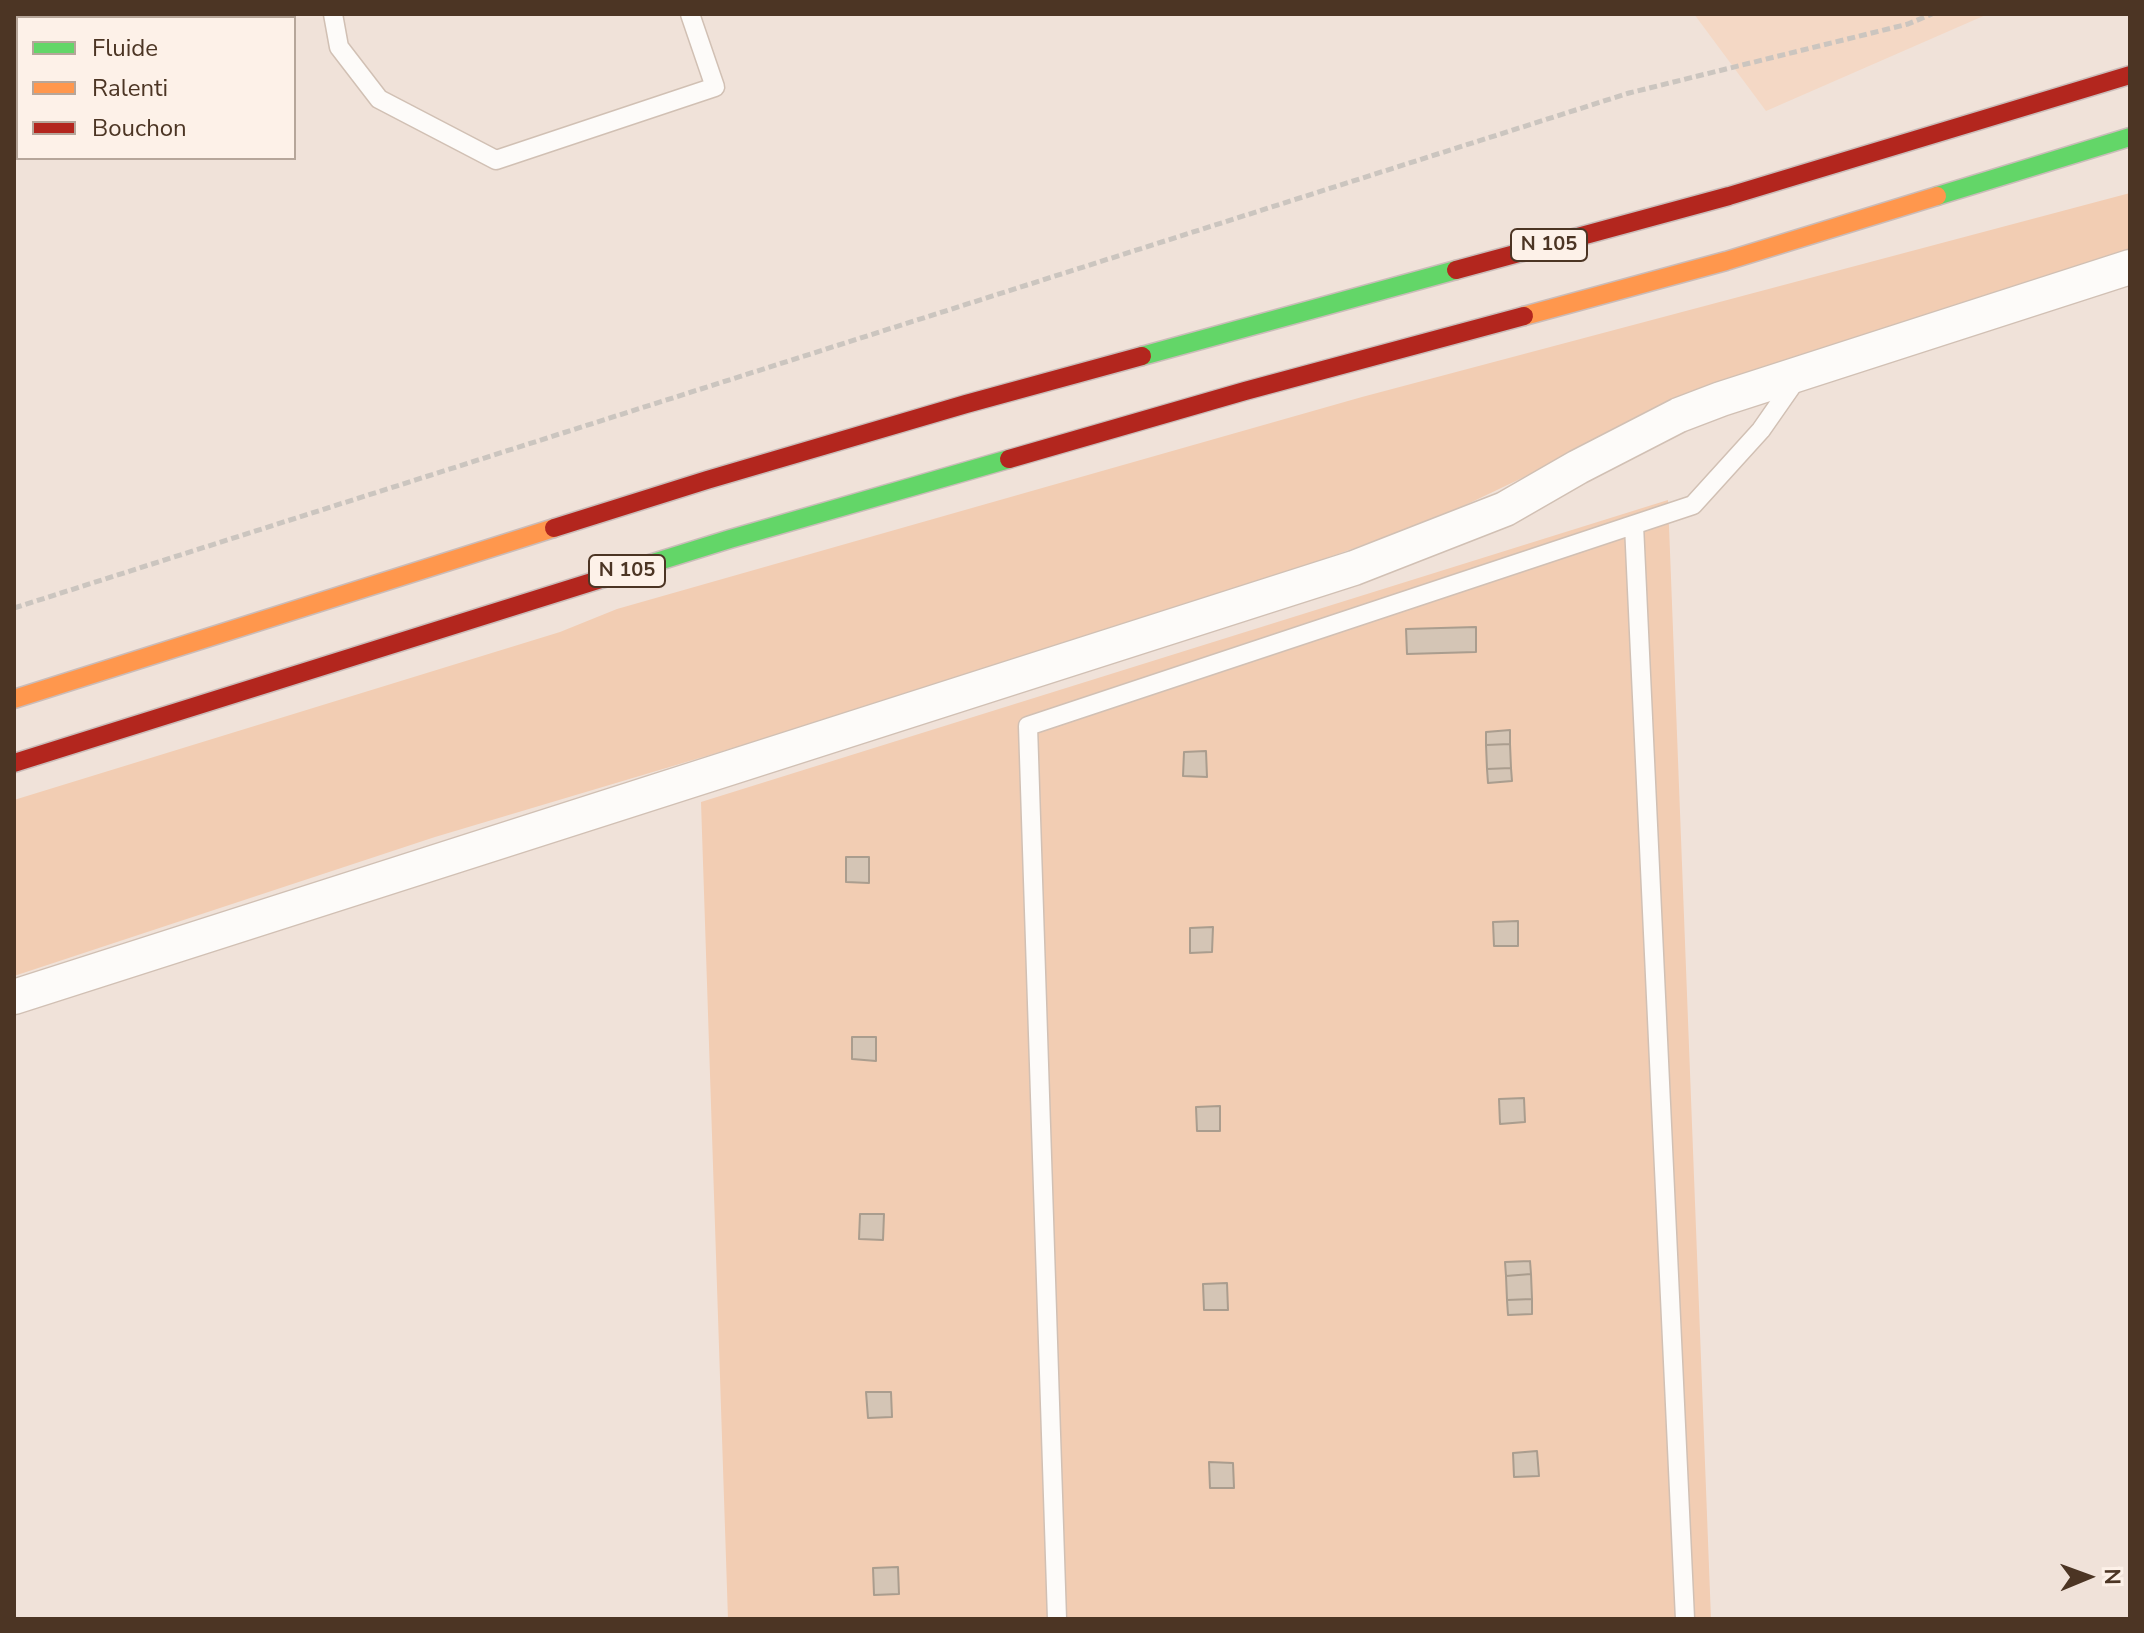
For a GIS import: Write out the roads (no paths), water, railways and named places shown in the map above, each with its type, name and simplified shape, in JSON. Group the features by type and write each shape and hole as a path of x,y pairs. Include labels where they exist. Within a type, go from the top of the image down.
{"highway":[{"name":"N 105","path":"14,699 707,480 966,404 1729,196 2130,75"},
{"name":"N 105","path":"14,763 730,539 1230,395 1726,261 2130,137"}],"street":[{"path":"14,997 1354,568 1505,509 1679,415 1802,372 2130,267"}],"lane":[{"path":"333,14 339,47 379,99 496,160 715,87 690,14"},
{"path":"1057,1619 1028,726 1693,505 1761,430 1802,372"},
{"path":"1634,525 1685,1619"}]}
